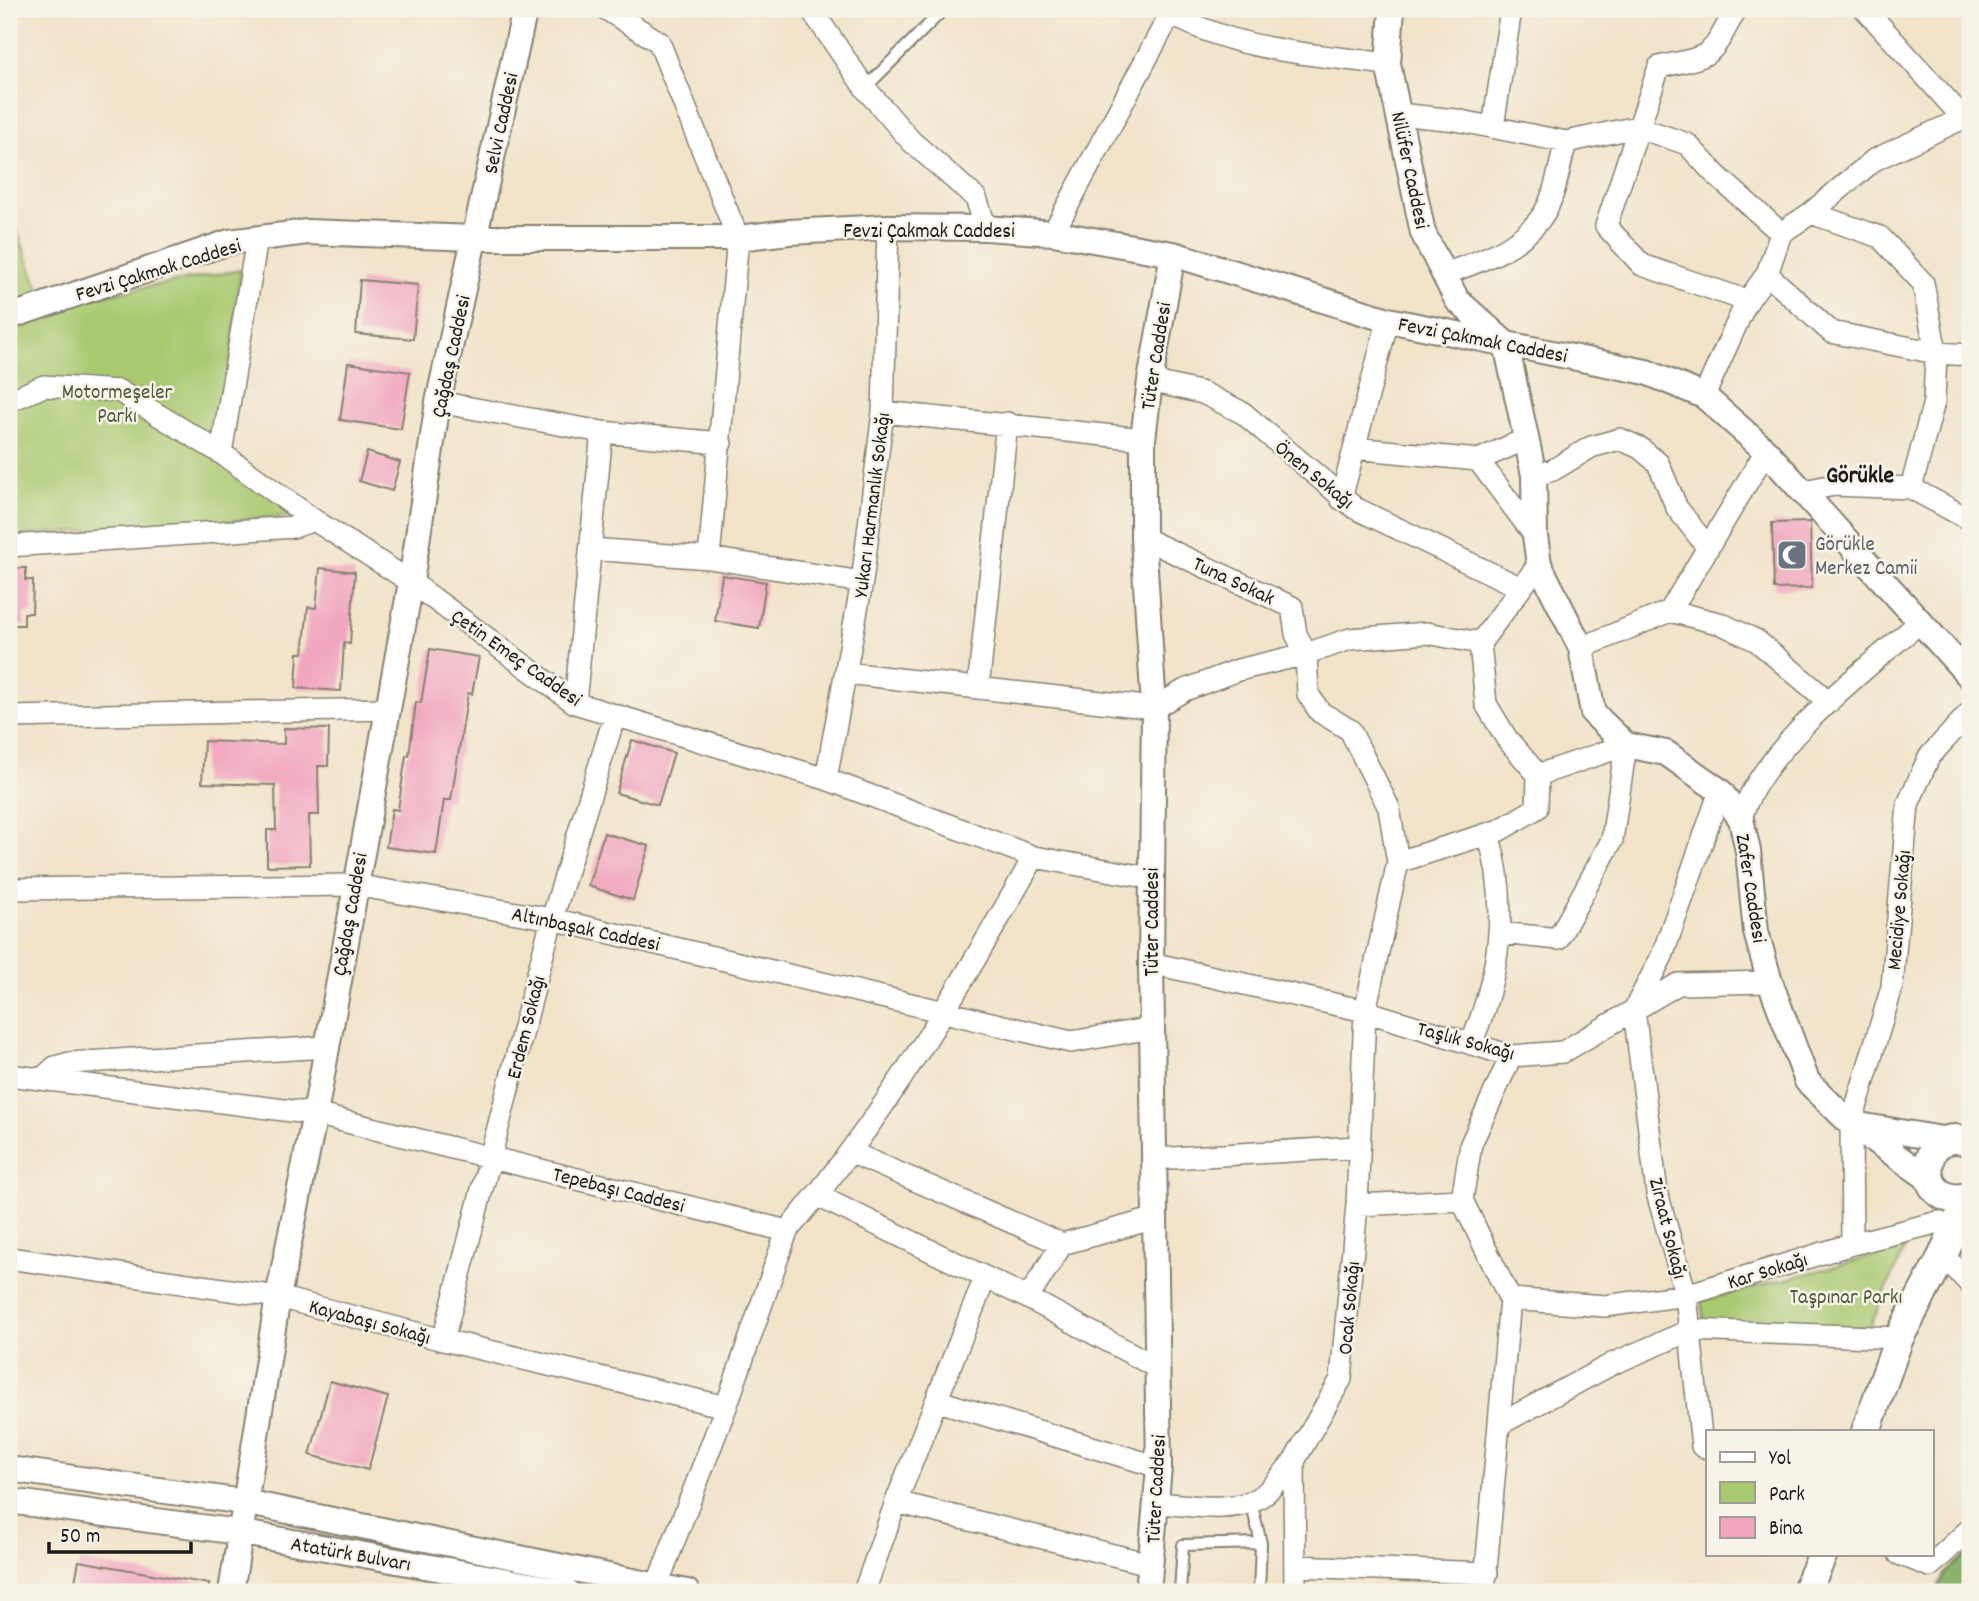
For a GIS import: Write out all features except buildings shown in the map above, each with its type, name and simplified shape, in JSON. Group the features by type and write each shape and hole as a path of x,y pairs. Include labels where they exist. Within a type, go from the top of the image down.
{"main road":[{"path":"1943,1255 1932,1183 1927,1170 1933,1152 1959,1141"},
{"path":"1932,1183 1950,1198 1970,1196"},
{"path":"1866,1430 1899,1338 1943,1255 1970,1196"},
{"path":"1806,1592 1822,1556"}],"street":[{"name":"Selvi Caddesi","path":"476,238 525,9"},
{"path":"606,9 659,42 738,238 709,558"},
{"path":"811,9 865,88 911,141 976,198 986,228"},
{"name":"Nilüfer Caddesi","path":"1392,9 1388,64 1423,233 1457,300 1506,344"},
{"path":"1493,127 1511,9"},
{"path":"1736,9 1712,52 1703,58 1659,67 1606,226 1642,265 1748,301"},
{"path":"1704,397 1748,301 1767,274 1781,233 1811,213 1874,160 1967,117 1865,9"},
{"path":"1054,233 1169,10 1194,26 1254,46 1388,64"},
{"path":"1398,114 1493,127 1566,142 1637,127 1687,144 1781,233"},
{"path":"1444,274 1488,258 1524,236 1548,206 1566,142"},
{"path":"1811,213 1880,237 1923,283 1936,353 1934,402 1910,488"},
{"name":"Fevzi Çakmak Caddesi","path":"9,317 229,243 306,232 476,238 738,238 789,232 888,227 986,228 1054,233 1173,254 1388,320 1646,372 1704,397 1766,451 1970,677"},
{"name":"Yukarı Harmanlık Sokağı","path":"826,779 862,582 883,412 888,227"},
{"name":"Çağdaş Caddesi","path":"231,1592 238,1532 278,1297 315,1114 354,885 411,582 438,402 476,238"},
{"path":"221,453 257,239"},
{"name":"Tüter Caddesi","path":"1149,1592 1159,1467 1150,878 1153,708 1143,538 1143,439 1150,381 1173,254"},
{"path":"1767,274 1831,331 1936,353 1970,355"},
{"path":"1341,499 1388,320"},
{"path":"1506,344 1534,475 1535,536 1539,564 1581,648 1593,713 1626,745"},
{"name":"Önen Sokağı","path":"1150,381 1203,393 1243,413 1341,499 1521,588"},
{"name":"Çetin Emeç Caddesi","path":"9,401 44,386 120,391 221,453 314,520 411,582 575,703 826,779 1034,857 1150,878"},
{"path":"438,402 602,432 720,443"},
{"path":"883,412 1143,439"},
{"path":"978,688 1007,423"},
{"path":"575,703 602,432"},
{"path":"1354,448 1478,460 1526,439"},
{"path":"1534,475 1553,470 1591,447 1619,439 1640,448 1658,463 1678,508 1708,548"},
{"path":"1671,611 1766,451"},
{"path":"1478,460 1535,536"},
{"path":"1804,491 1834,485 1910,488 1970,520"},
{"path":"9,546 294,527 314,520"},
{"name":"Tuna Sokak","path":"1143,538 1292,607 1296,634 1307,654 1308,694 1320,712 1350,730 1389,808 1398,862"},
{"path":"591,549 709,558 862,582"},
{"path":"1398,862 1488,834 1537,808 1538,775 1507,739 1486,704 1480,643 1539,564"},
{"path":"1581,648 1671,611 1722,624 1757,641 1829,702"},
{"path":"1741,819 1746,801 1781,753 1829,702 1919,623"},
{"path":"846,673 1153,708 1185,690 1238,670 1307,654 1350,639 1427,633 1480,643"},
{"path":"9,718 388,709"},
{"name":"Mecidiye Sokağı","path":"1852,1244 1852,1124 1892,987 1908,804 1928,757 1970,712"},
{"name":"Erdem Sokağı","path":"443,1340 552,919 615,715"},
{"path":"1538,775 1626,745"},
{"path":"1501,933 1558,939 1612,840 1626,745"},
{"name":"Zafer Caddesi","path":"1626,745 1666,753 1720,791 1741,819 1748,851 1756,932 1770,982 1807,1081 1852,1124 1932,1183"},
{"path":"1634,1010 1662,956 1720,791"},
{"path":"1471,1044 1480,1022 1501,933 1498,865 1488,834"},
{"path":"657,1586 726,1407 788,1231 850,1152 946,1011 1034,857"},
{"name":"Ocak Sokağı","path":"1251,1502 1266,1493 1294,1461 1341,1379 1357,1205 1357,1147 1365,1011 1398,862"},
{"name":"Altınbaşak Caddesi","path":"9,889 354,885 552,919 1071,1042 1152,1028"},
{"name":"Taşlık Sokağı","path":"1151,963 1365,1011 1511,1056 1563,1052 1678,984 1770,982"},
{"name":"Ziraat Sokağı","path":"1634,1010 1657,1193 1686,1295 1705,1447"},
{"path":"42,1079 55,1067 69,1063 326,1047"},
{"path":"1295,1566 1486,1583 1510,1299 1462,1200 1471,1144 1511,1056"},
{"name":"Tepebaşı Caddesi","path":"9,1075 315,1114 788,1231"},
{"path":"1852,1124 1959,1141"},
{"path":"1155,1159 1357,1147"},
{"path":"850,1152 1062,1244 1156,1218"},
{"path":"818,1196 1028,1298 1158,1368"},
{"path":"1357,1205 1462,1200"},
{"name":"Kar Sokağı","path":"1510,1299 1605,1306 1686,1295 1852,1244 1939,1222"},
{"path":"1028,1298 1062,1244"},
{"path":"1943,1255 1970,1284"},
{"name":"Kayabaşı Sokağı","path":"9,1258 278,1297 443,1340 726,1407"},
{"path":"864,1592 895,1502 938,1401 985,1278"},
{"path":"1500,1424 1612,1364 1691,1330 1899,1338"},
{"path":"938,1401 1159,1467"},
{"path":"1294,1461 1294,1592"},
{"path":"9,1469 244,1502 687,1592"},
{"name":"Atatürk Bulvarı","path":"9,1501 238,1532 568,1592"},
{"path":"895,1502 1150,1564"},
{"path":"1156,1503 1234,1505 1251,1502"},
{"path":"1904,1556 1930,1566 1970,1529"}],"lane":[{"path":"865,88 940,13"},
{"path":"1251,1502 1261,1543 1259,1592"},
{"path":"1180,1592 1183,1545 1261,1543"}],"green space":[{"name":"Motormeşeler Parkı","path":"11,216 45,305 241,270 221,453 300,516 9,536"},
{"name":"Taşpınar Parkı","path":"1905,1248 1869,1328 1704,1324 1701,1301"},
{"path":"1970,1551 1970,1592 1937,1592 1944,1574"}],"place":[{"name":"Görükle Merkez Camii","path":"1792,555"}],"district":[{"name":"Görükle","path":"1860,474"}]}
